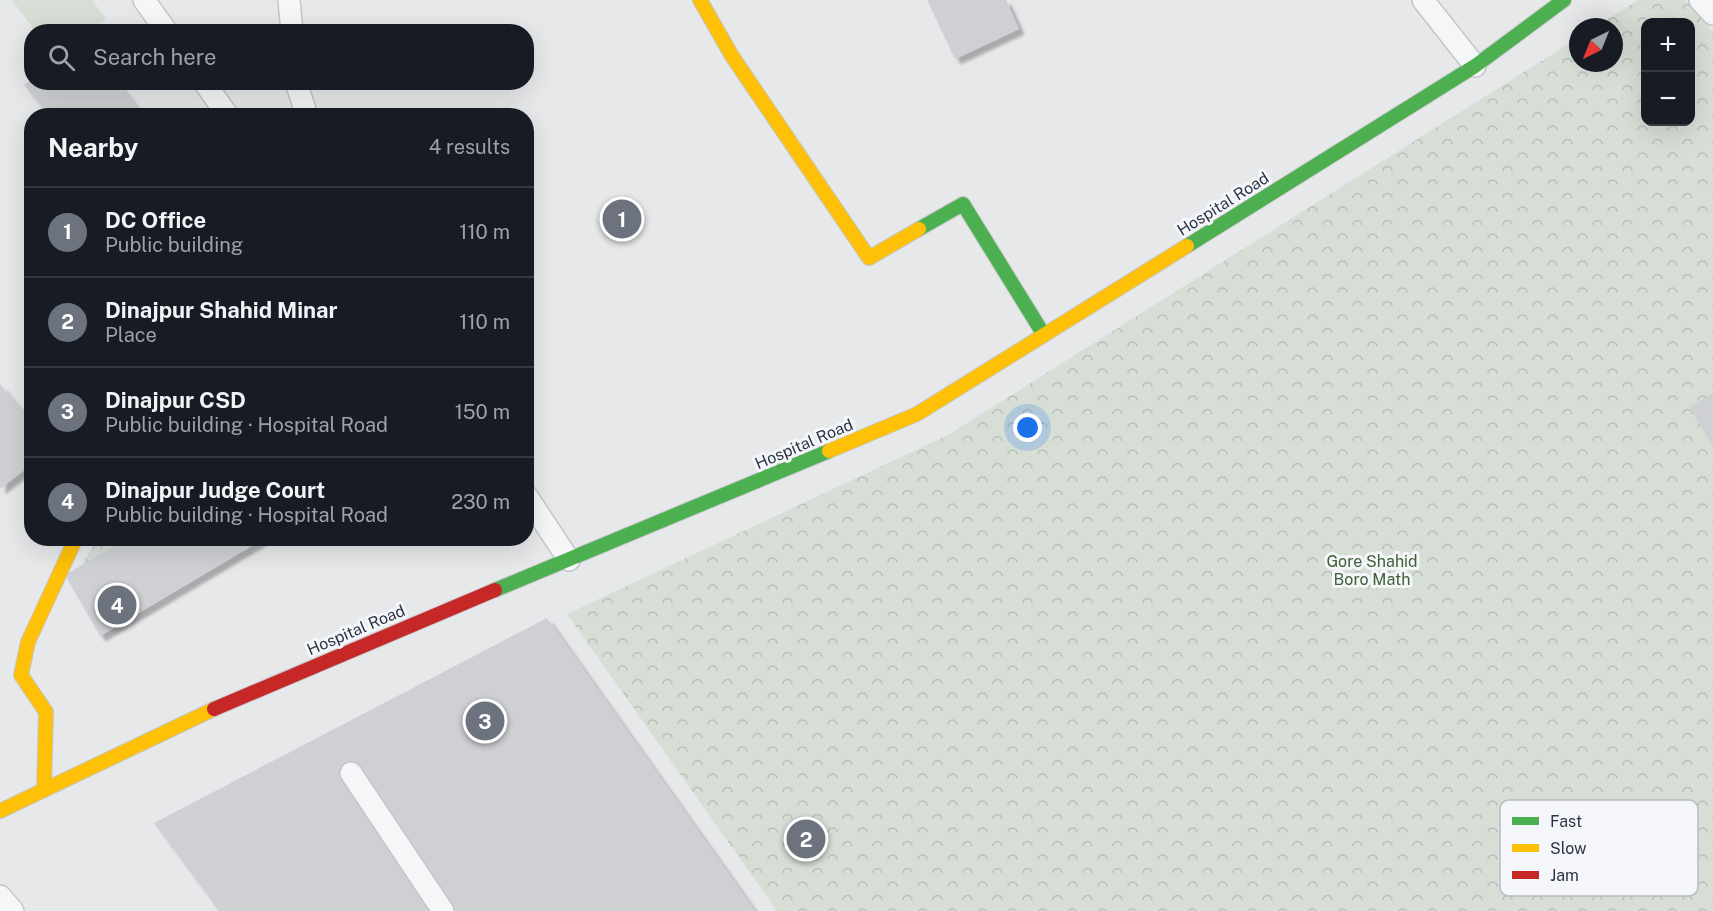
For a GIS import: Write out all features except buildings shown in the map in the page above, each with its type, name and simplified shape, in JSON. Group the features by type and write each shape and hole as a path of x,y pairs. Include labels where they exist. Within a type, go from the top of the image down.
{"main road":[{"path":"700,0 732,56 869,258 963,204 1044,335"},
{"name":"Hospital Road","path":"0,811 243,695 917,414 1475,66 1564,0"},
{"path":"44,790 46,712 21,675 28,642 72,546"}],"street":[{"path":"144,0 161,24"},
{"path":"1423,0 1475,66"},
{"path":"1700,0 1713,14"},
{"path":"291,2 292,24"},
{"path":"210,90 222,108"},
{"path":"299,90 305,108"},
{"path":"534,507 569,560"},
{"path":"351,773 443,911"},
{"path":"0,896 13,911"}],"green space":[{"path":"12,0 92,0 106,19 98,24 30,24"},
{"name":"Gore Shahid Boro Math","path":"1638,0 1685,0 1713,32 1713,911 777,911 567,614 948,435 1569,44 1569,72 1623,72 1623,18 1609,18"},
{"path":"93,546 115,546 81,566"}],"traffic: fast":[{"path":"1187,246 1475,66 1564,0"},
{"path":"919,229 963,204 1044,335"},
{"path":"495,590 829,451"}],"traffic: slow":[{"path":"700,0 732,56 869,258 919,229"},
{"path":"829,451 917,414 1187,246"},
{"path":"44,790 46,712 21,675 28,642 72,546"},
{"path":"0,811 214,709"}],"traffic: jam":[{"path":"214,709 495,590"}],"place":[{"name":"DC Office","path":"622,219"},
{"name":"Dinajpur Judge Court","path":"117,605"},
{"name":"Dinajpur CSD","path":"485,721"},
{"name":"Dinajpur Shahid Minar","path":"806,839"}]}
